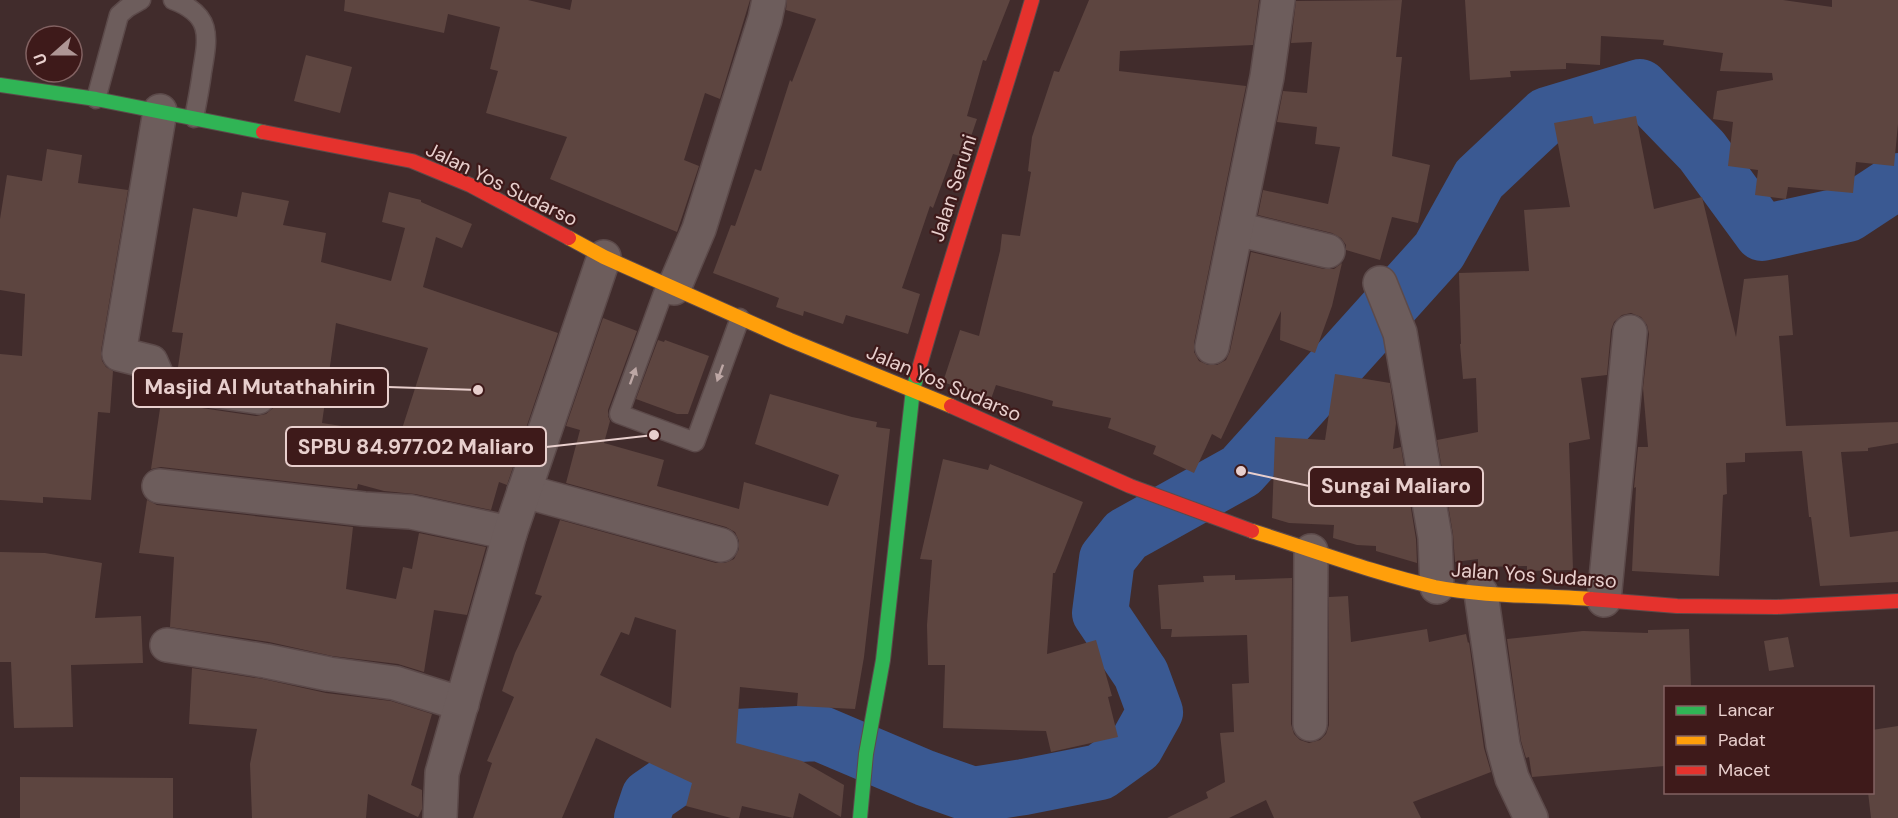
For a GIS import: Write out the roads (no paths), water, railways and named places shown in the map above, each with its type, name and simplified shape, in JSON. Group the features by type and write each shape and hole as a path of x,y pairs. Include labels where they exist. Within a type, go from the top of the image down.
{"street":[{"path":"670,287 699,229 769,0"},
{"name":"Jalan Seruni","path":"860,818 866,754 883,660 913,389 943,283 1004,96 1032,0"},
{"path":"1212,348 1268,77 1278,0"},
{"name":"Jalan Yos Sudarso","path":"0,85 96,99 412,161 470,185 604,257 670,287 790,340 913,389 1130,486 1237,526 1382,573 1437,587 1481,593 1555,596 1677,606 1777,607 1898,601"},
{"path":"159,111 119,354 267,390"},
{"path":"1237,229 1328,251"},
{"path":"440,818 442,773 510,533 604,257"},
{"path":"1380,283 1400,333 1435,537 1437,587"},
{"path":"1604,600 1630,332"},
{"path":"159,486 364,509 411,512 510,533"},
{"path":"524,491 721,545"},
{"path":"1310,724 1311,551"},
{"path":"1481,593 1503,745 1512,778 1531,818"},
{"path":"167,645 329,674 395,683 462,704"}],"lane":[{"path":"96,99 119,15 141,0"},
{"path":"172,0 197,14 208,40 194,118"},
{"path":"670,287 619,414 695,442 740,318"}],"waterway":[{"path":"642,818 649,797 736,737 819,733 925,778 973,795 1100,772 1136,746 1155,712 1141,674 1100,613 1107,559 1126,535 1241,471 1439,251 1479,179 1547,115 1640,87 1702,151 1762,233 1848,214 1898,181"}],"place":[{"name":"Masjid Al Mutathahirin","path":"478,390"},
{"name":"SPBU 84.977.02 Maliaro","path":"654,435"},
{"name":"Sungai Maliaro","path":"1241,471"}]}
